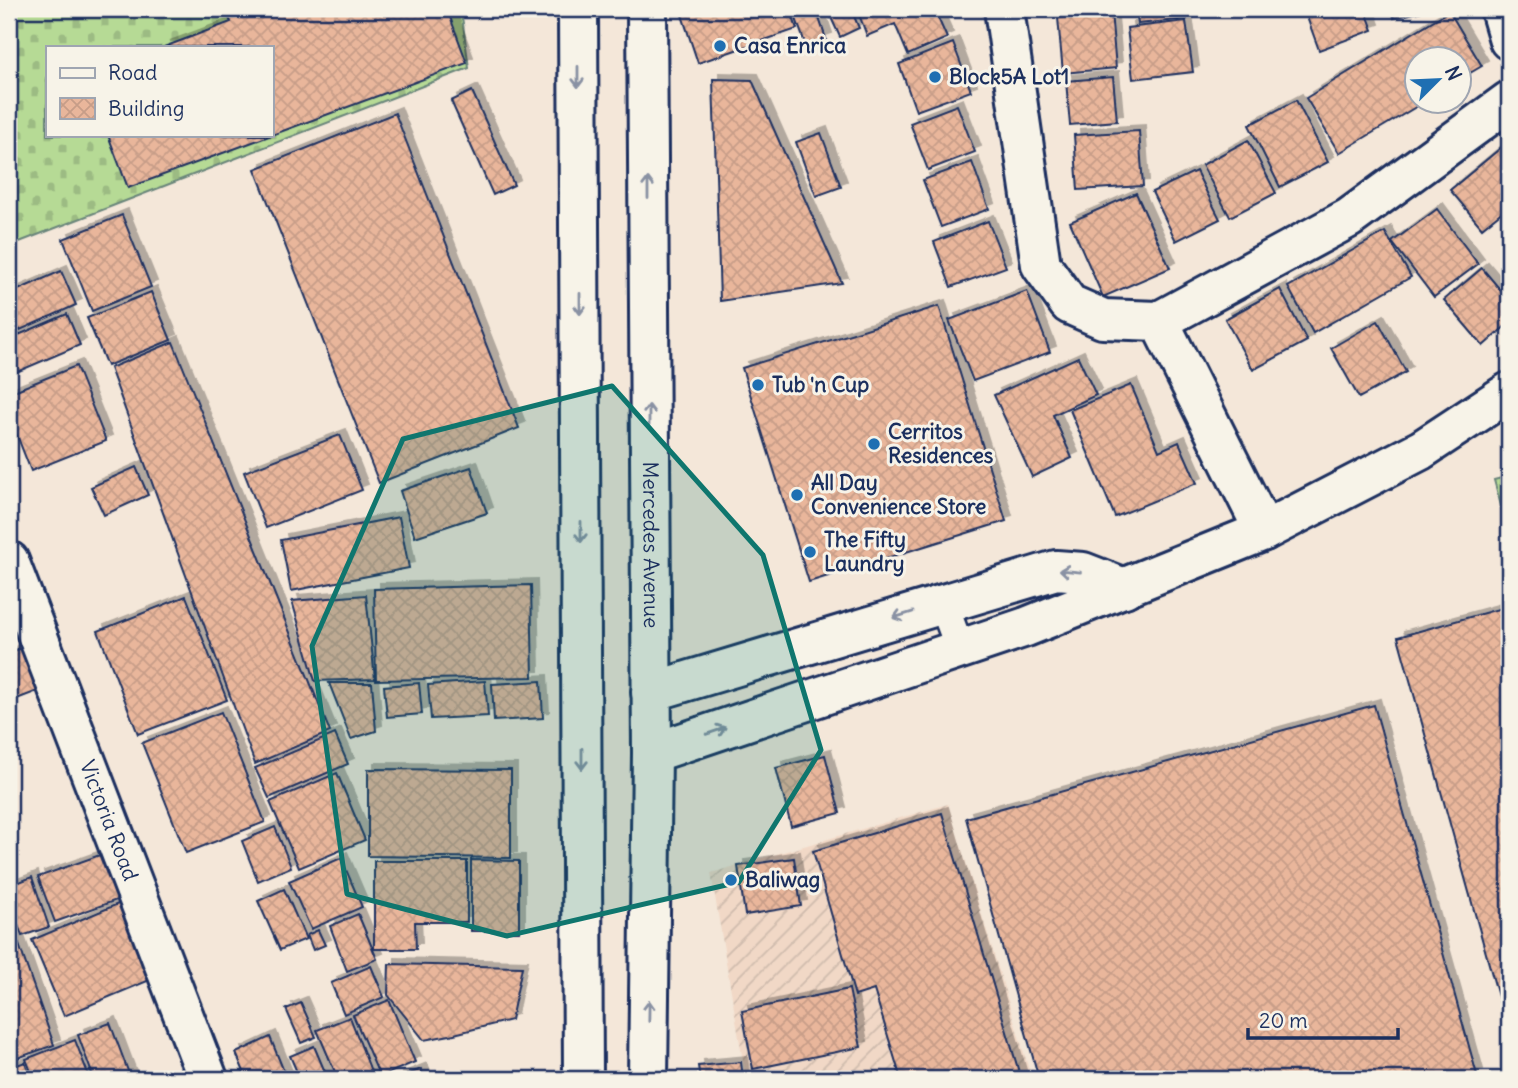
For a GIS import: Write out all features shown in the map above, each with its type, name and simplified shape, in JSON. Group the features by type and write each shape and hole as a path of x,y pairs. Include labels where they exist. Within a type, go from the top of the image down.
{"street":[{"path":"578,9 583,1079"},
{"name":"Mercedes Avenue","path":"647,9 652,753 648,1079"},
{"path":"1004,9 1041,265 1069,304 1104,319 1159,321 1349,218 1509,101"},
{"path":"1500,9 1509,40"},
{"path":"1159,321 1264,531"},
{"path":"652,753 1026,627 1264,531 1421,450 1509,391"},
{"name":"Victoria Road","path":"9,561 208,1079"},
{"path":"651,692 1056,570 1083,572 1124,588"}],"lane":[{"path":"943,603 960,649"}],"highlighted area":[{"path":"612,386 763,555 821,750 739,882 507,936 347,894 312,646 403,439"}],"shaded area":[{"name":"Baliwag","path":"948,804 1032,1079 889,1079 884,1067 844,1079 746,1079 711,873"},
{"path":"884,1067 889,1079 844,1079"}],"green space":[{"path":"9,9 461,9 469,68 9,246"},
{"path":"1509,476 1509,535 1494,480"}],"building":[{"path":"225,9 447,9 467,63 273,135 273,46 167,46 231,22"},
{"path":"462,9 520,9 520,15 462,14"},
{"name":"Casa Enrica","path":"680,9 790,9 797,29 698,63"},
{"path":"816,9 826,39 806,46 793,10"},
{"path":"827,9 851,9 859,28 840,37"},
{"path":"857,9 934,9 947,38 908,55 895,24 867,36"},
{"path":"1136,9 1186,9 1187,19 1138,24"},
{"path":"1304,9 1365,9 1373,30 1319,50"},
{"path":"1392,9 1430,9 1394,18"},
{"path":"1449,11 1470,46 1402,46 1402,115 1339,153 1306,98"},
{"path":"1111,12 1116,68 1063,73 1058,18"},
{"path":"1186,21 1193,72 1133,79 1127,28"},
{"name":"Block5A Lot1","path":"953,43 971,91 916,111 899,64"},
{"path":"1472,49 1482,66 1472,72"},
{"path":"1113,77 1117,121 1070,125 1066,81"},
{"path":"713,79 752,80 842,283 720,301"},
{"path":"472,91 514,185 493,195 451,101"},
{"path":"1296,100 1328,162 1280,187 1249,125"},
{"path":"957,105 975,152 928,170 910,123"},
{"path":"395,113 519,428 379,483 255,169"},
{"path":"1139,131 1143,186 1078,190 1074,135"},
{"path":"821,133 841,187 816,196 796,142"},
{"path":"108,136 269,136 128,188"},
{"path":"1248,140 1276,193 1230,217 1202,165"},
{"path":"1509,141 1509,206 1482,228 1450,190"},
{"path":"972,162 989,209 941,227 923,180"},
{"path":"1196,171 1220,219 1176,241 1152,192"},
{"path":"1136,193 1170,268 1103,297 1070,222"},
{"path":"1437,209 1478,264 1434,297 1392,242"},
{"path":"122,215 151,287 92,311 63,239"},
{"path":"988,221 1006,267 951,287 934,242"},
{"path":"1385,232 1411,277 1313,333 1288,287"},
{"path":"1482,268 1509,300 1509,323 1483,346 1444,300"},
{"path":"61,271 76,305 9,335 9,294"},
{"path":"1280,289 1307,341 1253,370 1225,319"},
{"path":"1027,291 1050,352 973,381 949,320"},
{"path":"151,292 171,340 107,366 87,318"},
{"name":"Cerritos Residences","path":"939,306 1006,521 809,582 742,368"},
{"path":"67,314 80,345 12,374 9,368 9,339"},
{"path":"1378,321 1406,372 1359,398 1331,348"},
{"path":"173,342 330,732 255,764 110,368"},
{"path":"1078,357 1096,395 1053,415 1072,458 1032,477 994,395"},
{"path":"76,366 106,441 31,471 9,415 9,393"},
{"path":"1131,385 1159,451 1179,442 1197,483 1115,517 1070,410"},
{"path":"340,435 362,490 266,528 244,472"},
{"path":"136,467 148,495 104,515 91,487"},
{"path":"471,467 487,513 415,537 400,491"},
{"path":"399,517 409,568 291,591 281,540"},
{"path":"531,585 533,677 376,680 374,589"},
{"path":"366,595 375,679 315,681 292,601"},
{"path":"186,596 227,700 138,734 98,631"},
{"path":"1509,606 1509,1036 1398,637"},
{"path":"27,646 43,689 9,702 9,653"},
{"path":"485,681 488,716 431,719 428,685"},
{"path":"541,681 543,718 494,721 492,684"},
{"path":"329,683 372,683 376,731 351,739"},
{"path":"419,683 422,714 387,717 384,686"},
{"path":"1374,705 1477,1075 1461,1079 1039,1079 966,818"},
{"path":"221,712 265,822 186,853 142,743"},
{"path":"335,734 348,764 269,798 255,768"},
{"path":"825,755 840,813 791,826 776,768"},
{"path":"368,769 511,770 511,858 368,856"},
{"path":"337,773 365,840 299,868 270,802"},
{"path":"942,813 1021,1079 901,1079 874,990 855,996 813,851"},
{"path":"275,827 291,867 258,881 242,841"},
{"path":"111,851 128,896 55,922 38,877"},
{"path":"341,858 362,907 311,929 289,881"},
{"path":"794,858 801,906 745,915 738,866"},
{"path":"471,860 519,861 519,931 471,931"},
{"path":"374,861 467,861 467,922 415,922 416,949 374,949"},
{"path":"32,877 49,927 22,936 9,900 9,886"},
{"path":"284,889 306,939 280,950 258,901"},
{"path":"125,901 157,977 64,1016 32,940"},
{"path":"358,914 377,959 347,971 330,926"},
{"path":"318,930 325,945 313,950 307,935"},
{"path":"15,933 54,1045 9,1061 9,935"},
{"path":"389,964 522,967 511,1020 424,1040 388,995"},
{"path":"371,966 384,997 344,1014 331,983"},
{"path":"849,989 861,1047 753,1069 742,1011"},
{"path":"389,1000 415,1062 380,1077 353,1015"},
{"path":"301,1003 316,1037 301,1043 286,1009"},
{"path":"350,1017 374,1079 338,1079 317,1030"},
{"path":"110,1023 131,1079 94,1079 78,1035"},
{"path":"270,1037 287,1079 247,1079 236,1053"},
{"path":"75,1040 90,1079 34,1079 26,1059"},
{"path":"314,1046 328,1079 300,1079 290,1056"},
{"path":"25,1062 31,1079 9,1079 9,1068"},
{"path":"741,1062 743,1079 700,1079 698,1066"},
{"path":"421,1069 425,1079 396,1079"}],"place":[{"name":"Casa Enrica","path":"720,46"},
{"name":"Block5A Lot1","path":"935,77"},
{"name":"Tub 'n Cup","path":"758,385"},
{"name":"Cerritos Residences","path":"874,444"},
{"name":"All Day Convenience Store","path":"797,495"},
{"name":"The Fifty Laundry","path":"810,552"},
{"name":"Baliwag","path":"731,880"}]}
